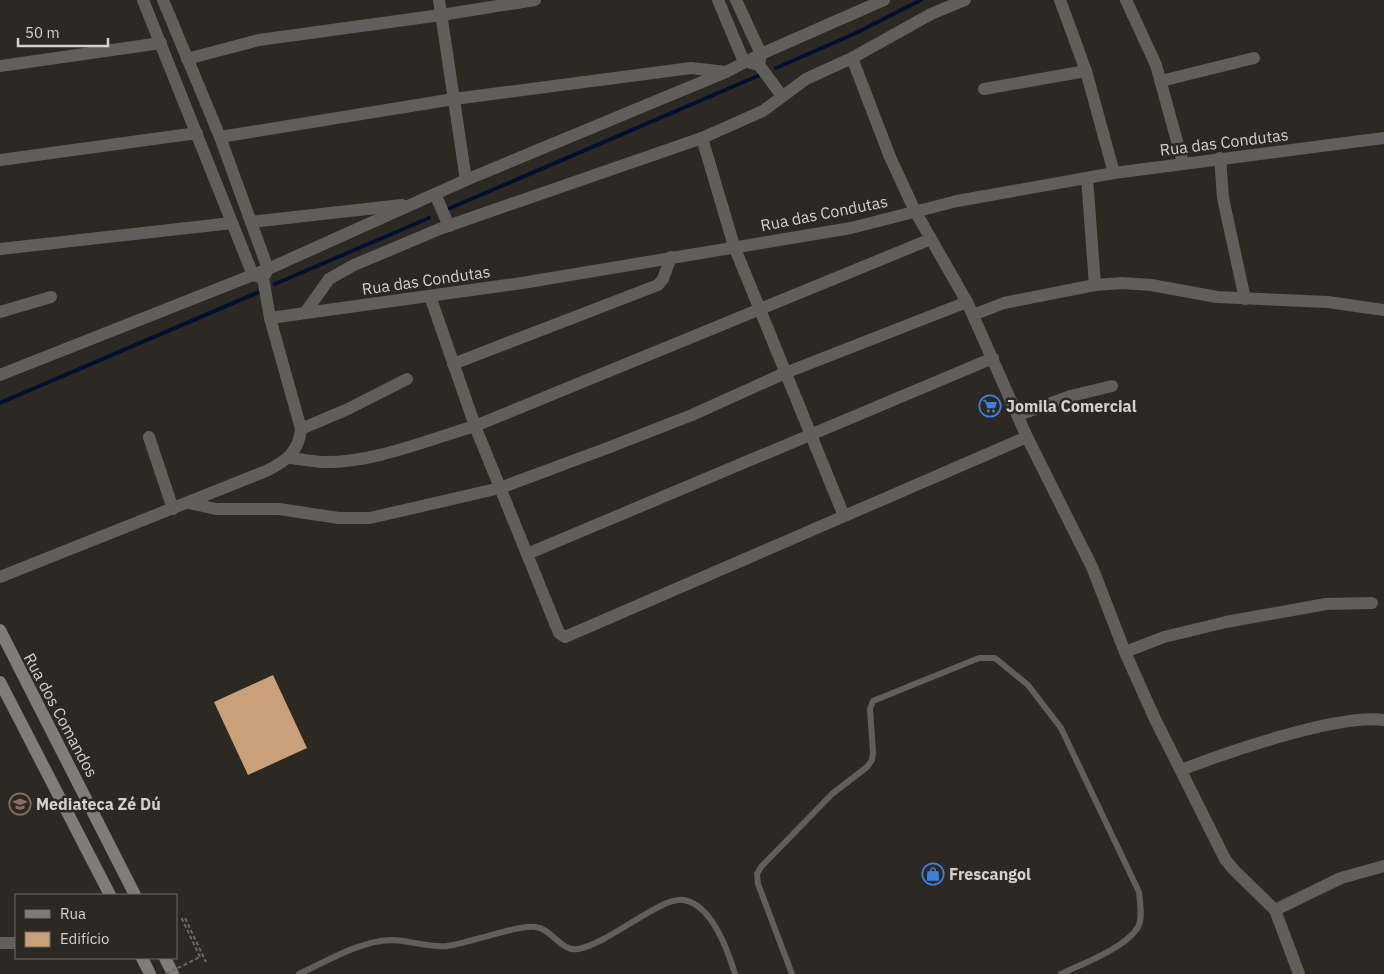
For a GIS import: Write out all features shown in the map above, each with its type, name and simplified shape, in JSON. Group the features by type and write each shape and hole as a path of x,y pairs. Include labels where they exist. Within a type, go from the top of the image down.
{"main road":[{"name":"Rua dos Comandos","path":"0,630 134,894"},
{"path":"0,682 109,894"},
{"path":"142,959 150,974"},
{"path":"166,959 173,974"}],"street":[{"path":"143,0 232,223 262,274"},
{"path":"0,577 266,471 290,458 300,438 301,428 270,318 251,222 220,137 163,0"},
{"path":"439,0 466,180"},
{"path":"187,59 259,40 535,0"},
{"path":"718,0 744,62"},
{"path":"736,0 768,77 782,96"},
{"path":"0,375 262,274 466,180 726,72 744,62 760,59 884,0"},
{"path":"305,313 329,279 354,265 449,226 702,138 763,111 806,79 852,58 931,14 964,0"},
{"path":"1060,0 1068,15 1086,71 1114,173"},
{"path":"1126,0 1161,81 1183,163"},
{"path":"0,66 161,43"},
{"path":"852,58 890,157 915,211 967,302 1027,437 1092,567 1125,652 1180,770 1225,859 1274,910 1299,974"},
{"path":"1161,81 1254,58"},
{"path":"220,137 454,100 691,68 726,72"},
{"path":"984,89 1086,71"},
{"path":"0,160 197,133"},
{"path":"702,138 734,246 844,516"},
{"name":"Rua das Condutas","path":"270,318 522,284 734,246 851,228 957,201 1114,173 1384,138"},
{"path":"1220,158 1223,198 1245,299"},
{"path":"1087,178 1095,285"},
{"path":"435,194 449,226"},
{"path":"251,222 414,204"},
{"path":"0,249 232,223"},
{"path":"290,458 322,462 353,459 407,446 475,426 931,239"},
{"path":"454,364 658,285 663,279 671,257"},
{"path":"973,315 1004,303 1095,285 1151,285 1217,297 1328,302 1384,310"},
{"path":"430,296 475,426 559,632 565,637 1027,437"},
{"path":"0,312 51,297"},
{"path":"189,503 221,510 279,509 339,518 370,518 500,488 692,415 785,373 967,302"},
{"path":"527,554 993,358"},
{"path":"301,428 348,409 407,379"},
{"path":"1018,415 1071,396 1112,386"},
{"path":"149,437 174,509"},
{"path":"1125,652 1164,637 1226,622 1326,604 1372,604"},
{"path":"1180,770 1219,756 1307,731 1360,720 1384,720"},
{"path":"1274,910 1341,878 1384,866"},
{"path":"0,943 15,943"}],"lane":[{"path":"792,974 758,884 757,874 761,867 832,794 867,767 872,760 870,709 873,701 979,658 990,657 995,658 1028,686 1061,728 1139,892 1141,910 1138,927 1128,940 1061,974"},
{"path":"299,974 372,943 389,940 408,940 445,947 509,931 536,927 552,934 565,947 574,950 582,949 607,939 666,904 683,900 702,910 717,929 727,947 735,974"}],"path":[{"path":"166,974 200,957 182,919 186,918 206,962"}],"building":[{"path":"273,675 307,748 248,775 214,702"}],"waterway":[{"path":"776,68 854,34 921,0"},
{"path":"448,209 760,75"},
{"path":"275,284 429,218"},
{"path":"0,403 259,292"}],"place":[{"name":"Jomila Comercial","path":"990,406"},
{"name":"Mediateca Zé Dú","path":"20,804"},
{"name":"Frescangol","path":"933,874"}]}
